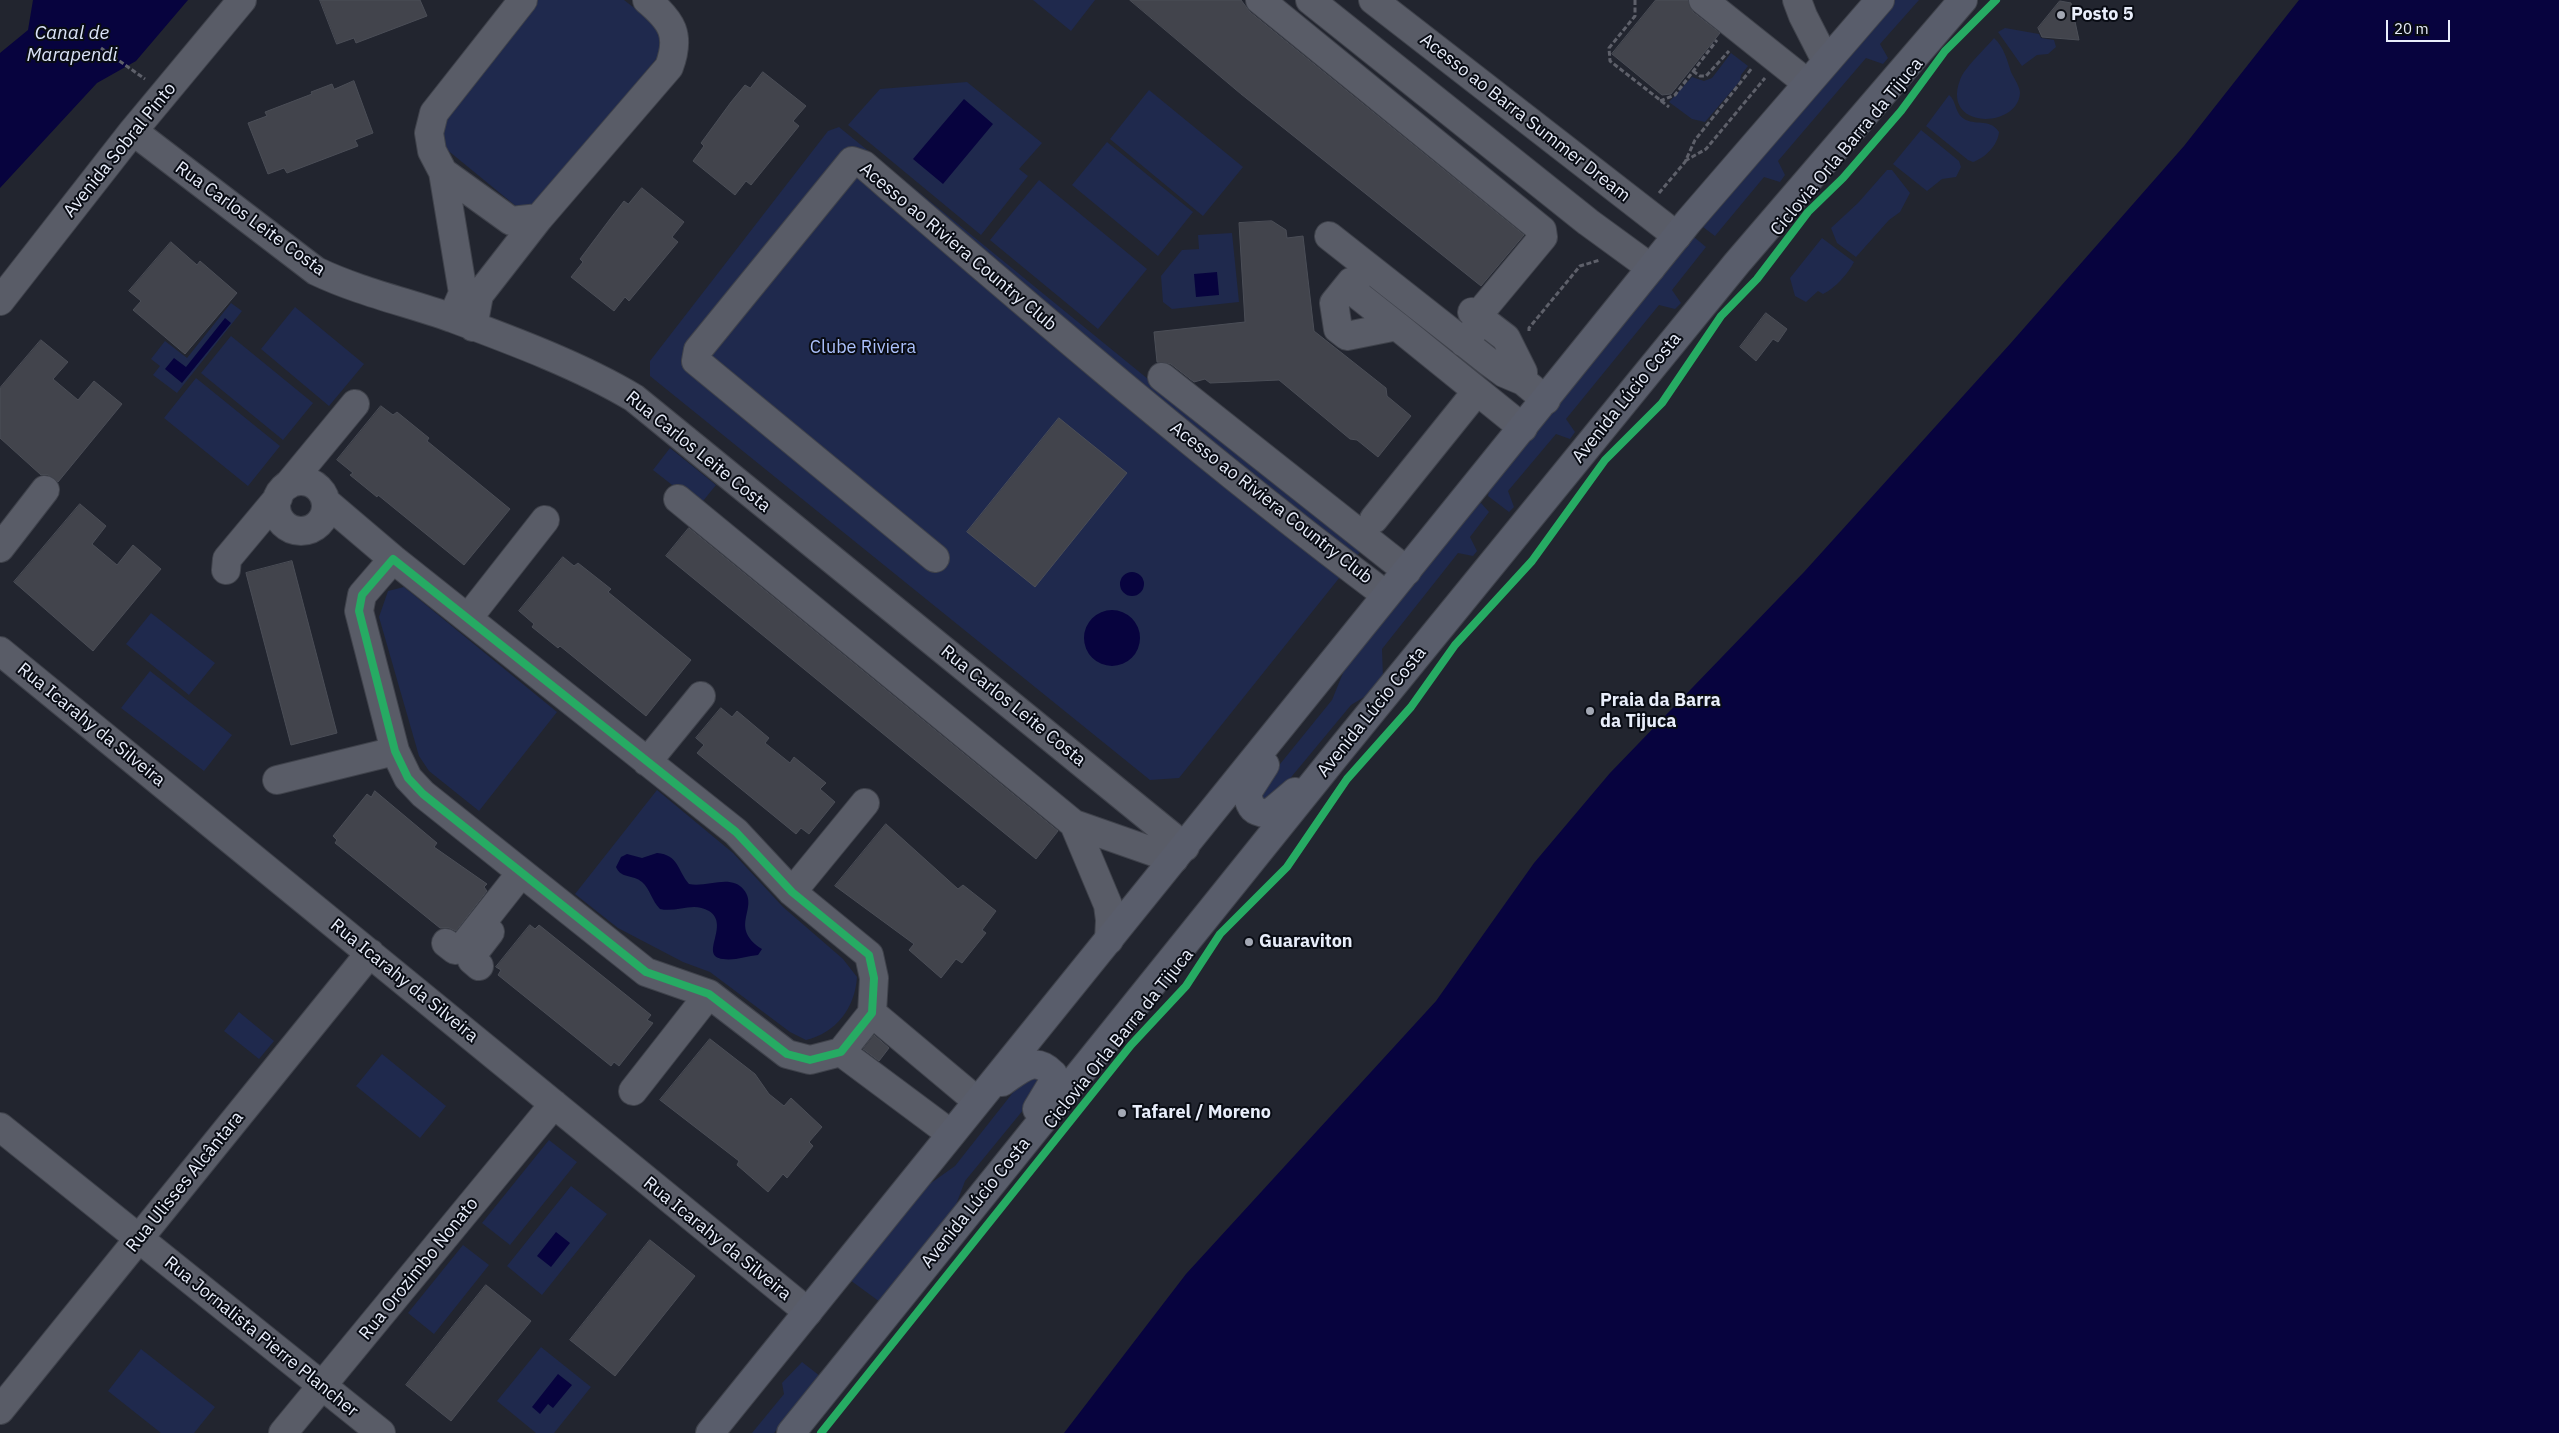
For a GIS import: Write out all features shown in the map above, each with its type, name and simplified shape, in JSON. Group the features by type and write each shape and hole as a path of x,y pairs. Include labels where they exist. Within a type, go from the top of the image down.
{"main road":[{"path":"710,1433 1677,236 1880,0"},
{"name":"Avenida Lúcio Costa","path":"791,1433 1341,749 1737,263 1963,0"},
{"path":"1305,697 1248,793 1250,807 1257,813 1269,814 1341,749"},
{"path":"980,1098 1026,1066 1036,1063 1046,1067 1053,1074 1052,1084 986,1191"}],"street":[{"name":"Avenida Sobral Pinto","path":"0,301 133,131 242,0"},
{"path":"463,322 462,293 443,172 432,151 429,133 434,113 523,0"},
{"path":"463,322 479,295 539,218 669,66 675,49 674,33 661,12 647,0"},
{"path":"1260,0 1542,230 1543,237 1476,317 1464,342"},
{"path":"1310,0 1651,268"},
{"name":"Acesso ao Barra Summer Dream","path":"1373,0 1677,236"},
{"path":"1703,0 1807,83"},
{"path":"1797,0 1826,61"},
{"name":"Rua Carlos Leite Costa","path":"133,131 316,271 342,283 463,322 592,375 634,398 1180,853"},
{"name":"Acesso ao Riviera Country Club","path":"936,558 696,361 698,350 852,161 864,165 1220,464 1386,595"},
{"path":"443,172 511,221 539,218"},
{"path":"1329,236 1504,373 1523,381 1546,400"},
{"path":"1476,317 1493,326 1506,338 1523,372 1523,381"},
{"path":"1397,326 1523,428"},
{"path":"1162,377 1406,571"},
{"path":"1374,519 1477,391"},
{"path":"226,570 226,559 355,404"},
{"path":"326,502 323,518 311,528 295,530 288,527 278,514 283,491 295,482 311,482 323,494 326,502 393,560 736,832 792,892 869,954 874,978 872,1013 841,1052 810,1060 787,1054 709,994 646,972 423,794 408,778 395,751 358,604 362,595 393,560"},
{"path":"0,548 45,490"},
{"path":"678,499 1074,824 1180,853"},
{"path":"468,618 545,520"},
{"name":"Rua Icarahy da Silveira","path":"0,651 808,1312"},
{"path":"643,758 696,692"},
{"path":"277,780 395,751"},
{"path":"792,892 865,803"},
{"path":"1074,824 1108,905 1110,920 1109,940"},
{"path":"446,944 455,950 461,949 525,876"},
{"path":"479,966 472,960 473,954 525,876"},
{"name":"Rua Ulisses Alcântara","path":"0,1410 370,953"},
{"path":"633,1091 709,994"},
{"path":"872,1013 926,1060 980,1098"},
{"path":"841,1052 951,1134"},
{"path":"900,1095 926,1060"},
{"name":"Rua Orozimbo Nonato","path":"283,1433 554,1104"},
{"name":"Rua Jornalista Pierre Plancher","path":"0,1127 381,1433"}],"path":[{"path":"1635,0 1634,16 1609,48 1610,61 1669,107"},
{"path":"1660,101 1674,95 1719,38"},
{"path":"1693,71 1703,77 1709,75 1731,47"},
{"path":"101,48 126,65"},
{"path":"1644,211 1685,162 1695,140 1772,56"},
{"path":"1685,162 1706,149 1772,56"},
{"path":"1530,337 1529,328 1580,266 1629,251"}],"green space":[{"path":"537,0 624,0 665,32 661,53 537,204 517,207 440,144 443,117"},
{"path":"1033,0 1095,0 1071,31"},
{"path":"1895,0 1919,0 1880,44 1888,58 1883,64 1866,58 1778,161 1785,175 1780,182 1764,177 1715,236 1703,227"},
{"path":"2005,28 2039,34 2041,38 2054,40 2056,47 2048,54 2037,55 2022,66 1998,32"},
{"path":"1994,38 2003,50 2020,93 2016,105 2007,113 1995,118 1982,119 1970,116 1961,108 1957,96 1962,75"},
{"path":"1731,53 1748,66 1741,75 1740,81 1705,122 1692,119 1669,102 1692,77 1704,81 1712,78"},
{"path":"967,82 1042,143 1019,169 1028,176 981,235 848,125 880,89"},
{"path":"1149,90 1243,167 1203,216 1110,139"},
{"path":"1949,95 1959,114 1966,120 1992,125 1999,132 1996,142 1990,150 1973,162 1926,126"},
{"name":"Clube Riviera","path":"839,127 1360,552 1179,778 1150,780 650,376 650,361 828,131"},
{"path":"1921,130 1959,161 1961,167 1956,177 1942,179 1927,191 1893,164"},
{"path":"1107,142 1193,212 1158,256 1072,185"},
{"path":"1887,170 1892,170 1910,193 1900,212 1889,220 1856,257 1837,243 1831,228 1858,203"},
{"path":"1039,180 1147,269 1098,329 990,240"},
{"path":"1232,233 1239,302 1172,309 1163,302 1161,276 1182,250 1199,249 1198,235"},
{"path":"1694,237 1706,247 1672,290 1681,303 1675,309 1659,305 1566,419 1575,432 1570,439 1556,434 1508,491 1514,507 1509,512 1488,496 1489,490"},
{"path":"1822,238 1854,262 1845,276 1832,288 1823,294 1818,291 1806,302 1795,296 1790,278"},
{"path":"231,303 242,311 177,393 153,375 160,366 151,359 165,341 187,358"},
{"path":"295,307 364,364 329,406 261,349"},
{"path":"231,336 313,403 283,440 201,373"},
{"path":"196,378 280,446 248,486 164,418"},
{"path":"670,448 716,485 699,506 653,470"},
{"path":"1481,503 1489,512 1470,537 1477,551 1473,556 1458,553 1382,649 1383,678 1369,694 1351,705 1273,799 1264,802 1259,790 1332,700 1345,668 1475,506"},
{"path":"404,587 557,712 479,811 429,771 419,756 379,617 388,591"},
{"path":"151,613 215,663 189,695 126,644"},
{"path":"150,671 232,735 204,771 121,708"},
{"path":"657,790 733,853 783,907 843,959 857,977 848,1009 842,1018 826,1032 806,1040 790,1032 710,972 683,962 618,928 575,894"},
{"path":"239,1012 274,1041 259,1059 224,1031"},
{"path":"382,1054 446,1106 420,1138 356,1086"},
{"path":"1026,1076 1038,1077 1042,1087 965,1181 954,1210 880,1302 850,1280 924,1188 955,1166"},
{"path":"549,1140 577,1162 510,1245 482,1223"},
{"path":"571,1186 607,1214 542,1295 507,1266"},
{"path":"463,1245 489,1265 434,1334 408,1313"},
{"path":"541,1347 591,1387 554,1433 536,1433 497,1401"},
{"path":"141,1349 215,1407 194,1433 161,1433 108,1391"},
{"path":"802,1362 820,1376 774,1433 752,1433 784,1394 782,1383"}],"water":[{"name":"Canal de Marapendi","path":"33,0 188,0 136,61 97,83 0,188 0,53 28,30"},
{"path":"2299,0 2559,0 2559,1433 1064,1433 1186,1274 1436,1001 1534,863 1610,773 1804,572 2010,344 2184,146"},
{"path":"964,99 993,124 943,184 913,159"},
{"path":"1217,272 1219,295 1196,297 1194,274"},
{"path":"225,318 231,323 182,383 165,369 174,358 186,367"},
{"path":"1132,572 1140,576 1144,584 1140,592 1132,596 1124,592 1120,584 1124,576"},
{"path":"1112,610 1123,612 1132,618 1138,627 1140,638 1138,649 1132,658 1123,664 1112,666 1101,664 1092,658 1086,649 1084,638 1086,627 1092,618 1101,612"},
{"path":"657,853 664,854 674,860 689,884 732,882 744,890 748,897 745,926 752,941 762,949 758,955 732,959 716,957 713,952 713,946 717,924 715,917 709,911 697,907 673,910 660,909 642,882 624,875 616,867 621,857 627,854 642,858"},
{"path":"556,1232 570,1243 551,1267 537,1256"},
{"path":"558,1374 572,1385 553,1408 548,1404 540,1414 532,1407"}],"building":[{"path":"320,0 420,0 427,16 356,43 354,38 337,44"},
{"path":"1130,0 1241,0 1250,12 1524,235 1481,286 1241,94"},
{"path":"1656,0 1688,0 1693,12 1720,33 1671,94 1662,95 1612,54"},
{"name":"Posto 5","path":"2060,1 2071,3 2079,40 2042,37 2038,28"},
{"path":"763,72 806,106 793,121 799,126 751,185 746,181 735,195 693,161 704,146 701,143 731,102 745,85 750,88"},
{"path":"354,81 373,133 355,140 358,146 287,173 284,168 268,174 248,123 267,116 265,112 312,94 311,92 332,84 334,89"},
{"path":"642,188 684,222 672,237 678,242 629,301 625,297 614,311 571,277 583,262 580,259 624,201 628,204"},
{"path":"1272,221 1286,230 1287,238 1303,236 1314,331 1386,388 1387,396 1411,416 1378,457 1357,440 1350,439 1279,380 1210,383 1205,379 1194,382 1171,364 1157,362 1154,332 1245,322 1239,223"},
{"path":"171,242 197,265 200,261 237,293 185,354 133,310 141,301 129,291"},
{"path":"1766,313 1787,329 1778,342 1773,339 1756,361 1740,347"},
{"path":"41,340 68,362 53,379 78,400 94,381 122,404 58,482 48,475 41,475 0,438 0,388"},
{"path":"381,406 393,415 397,412 429,438 427,441 510,509 464,565 378,495 377,497 350,475 353,473 337,460"},
{"path":"1059,418 1127,473 1035,587 967,532"},
{"path":"80,504 106,526 92,544 117,565 133,545 161,569 93,651 14,582"},
{"path":"689,528 1058,831 1036,859 666,556"},
{"path":"563,557 574,566 578,563 611,589 608,592 691,660 646,716 560,646 558,648 532,627 534,624 519,611"},
{"path":"292,561 337,733 291,745 246,573"},
{"path":"721,708 732,717 737,711 769,738 765,743 790,763 794,757 826,783 820,789 835,802 809,834 801,828 796,834 697,753 704,745 696,738"},
{"path":"375,791 437,843 434,847 487,884 484,887 487,891 456,931 449,928 440,928 335,843 337,840 333,836 367,794 371,797"},
{"path":"886,824 958,889 963,885 996,911 982,930 986,933 962,963 956,959 941,978 909,950 914,944 835,886"},
{"path":"530,925 535,929 539,925 651,1015 647,1020 653,1023 619,1066 614,1062 611,1066 498,975 501,970 496,967"},
{"path":"874,1035 889,1048 879,1061 863,1049"},
{"path":"710,1039 755,1074 769,1094 784,1106 791,1098 822,1127 809,1142 813,1146 787,1178 783,1174 768,1192 737,1165 739,1161 660,1100"},
{"path":"650,1240 695,1276 615,1376 570,1340"},
{"path":"486,1285 531,1321 451,1421 406,1385"}],"cycle path":[{"name":"Ciclovia Orla Barra da Tijuca","path":"821,1433 1131,1045 1186,986 1220,934 1287,867 1347,779 1411,707 1455,645 1532,561 1605,460 1662,403 1721,316 1757,279 1808,212 1843,178 1901,111 1945,51 1996,0"},
{"path":"393,559 736,832 792,892 869,955 874,978 872,1013 841,1052 810,1060 787,1054 709,994 646,972 423,794 408,778 395,751 359,611 362,595 393,559"}],"place":[{"name":"Posto 5","path":"2061,15"},
{"name":"Praia da Barra da Tijuca","path":"1590,711"},
{"name":"Guaraviton","path":"1249,942"},
{"name":"Tafarel / Moreno","path":"1122,1113"}]}
